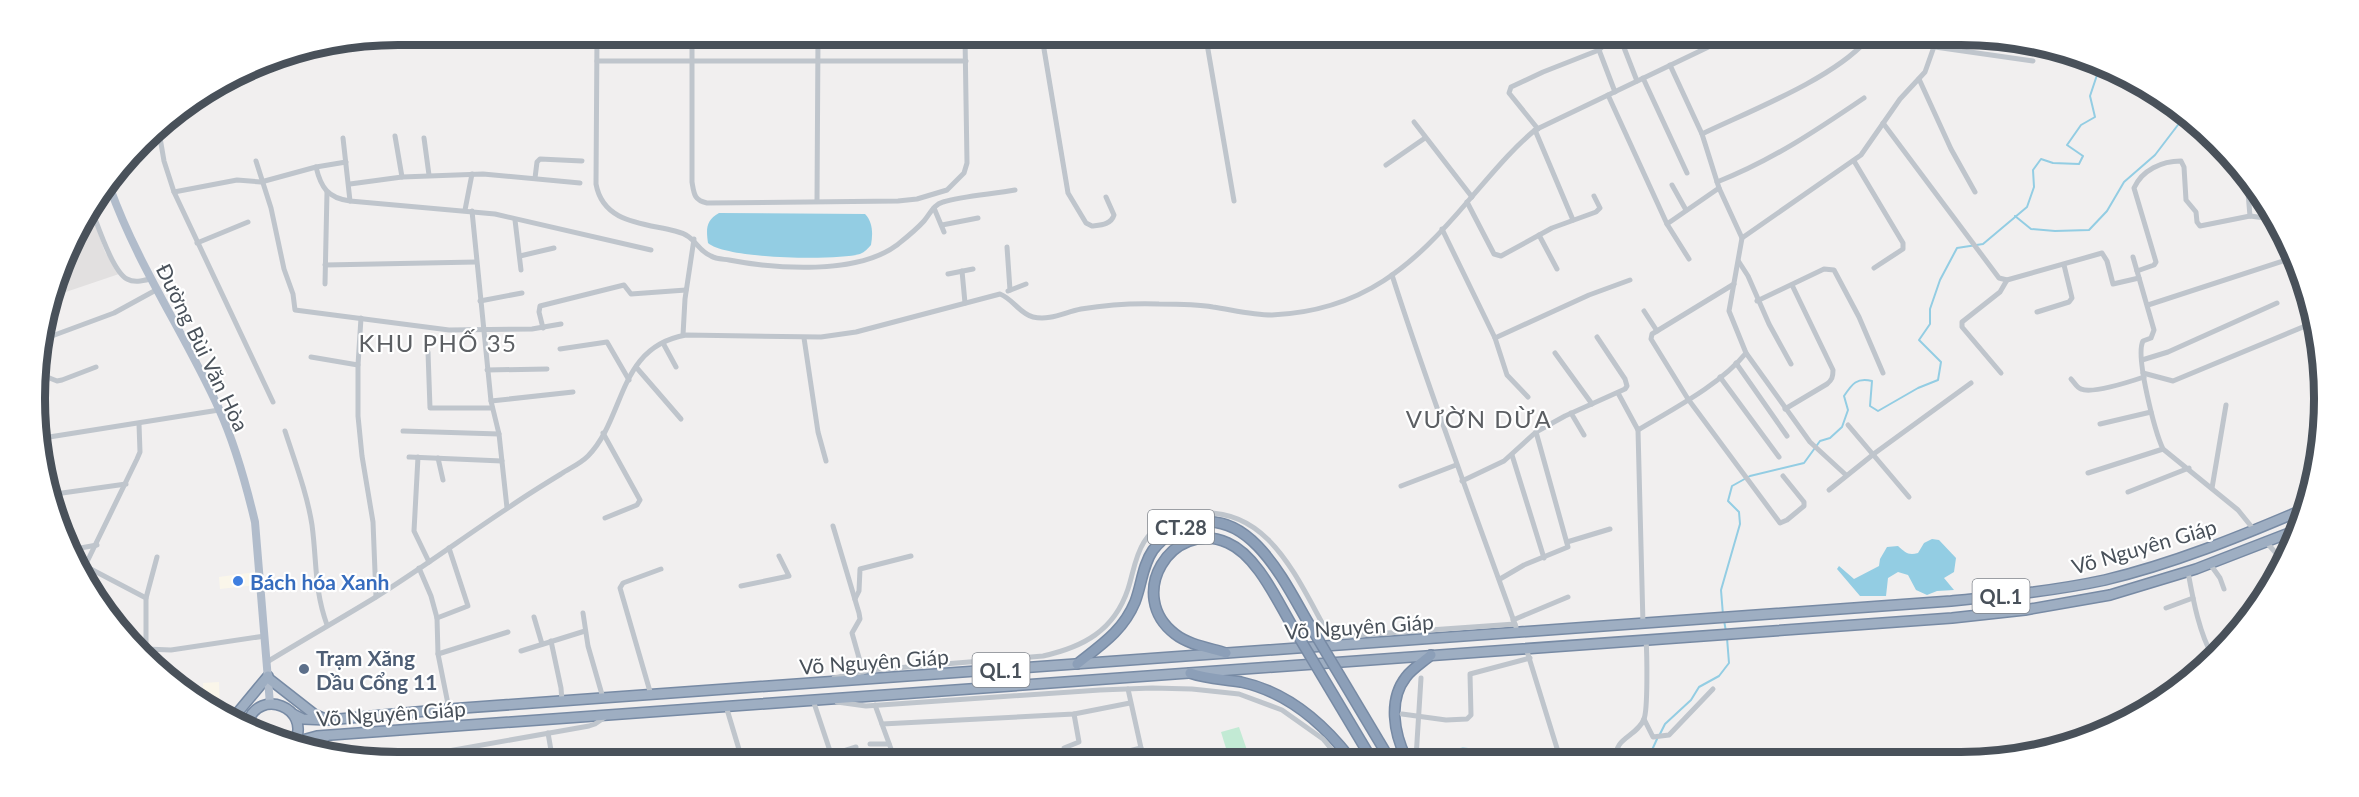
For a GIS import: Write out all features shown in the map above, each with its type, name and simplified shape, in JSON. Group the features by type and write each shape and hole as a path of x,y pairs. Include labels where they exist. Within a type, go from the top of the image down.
{"highway":[{"name":"Võ Nguyên Giáp","path":"293,714 303,719 328,720 450,709 1226,653 1515,626 1643,624 2023,594 2106,579 2190,554 2254,531 2295,513"},
{"name":"CT.28","path":"1077,664 1114,635 1127,617 1136,600 1144,567 1164,538 1179,528 1201,522 1223,524 1243,532 1274,565 1385,752"},
{"name":"Võ Nguyên Giáp","path":"304,739 313,736 1431,655 1528,653 1646,640 2025,610 2110,595 2188,572 2287,534"},
{"name":"CT.28","path":"1226,653 1191,642 1176,634 1163,622 1155,607 1153,590 1156,572 1165,557 1179,546 1195,539 1212,538 1229,543 1246,555 1260,573 1367,752"},
{"path":"1403,752 1394,712 1398,692 1406,676 1431,655"},
{"path":"1190,673 1203,678 1241,682 1275,693 1302,709 1333,735 1346,752"},
{"path":"237,713 268,677 315,714 328,720"},
{"path":"249,719 254,711 270,704"},
{"name":"QL.1","path":"270,704 279,705 293,714 298,731 296,737"},
{"path":"317,742 330,735"}],"main road":[{"name":"Đường Bùi Văn Hòa","path":"112,192 122,222 150,279 219,410 248,494 255,522 270,704"}],"street":[{"path":"597,45 596,184 598,197 609,211 624,219 686,233 694,239 701,250 711,256 730,261 798,266 851,263 877,256 894,247 912,233 942,202 1015,190"},
{"path":"692,45 692,182 694,196 698,201 706,203 898,201 934,195 956,183 964,173 967,163 965,45"},
{"path":"817,201 818,45"},
{"path":"1043,45 1068,193 1086,223 1092,226 1113,219 1114,215 1106,197"},
{"path":"1207,45 1234,201"},
{"path":"1573,220 1536,130 1509,93 1511,87 1599,50 1604,45"},
{"path":"1623,45 1687,173"},
{"path":"1000,294 1011,300 1027,315 1046,319 1080,310 1157,304 1211,306 1270,315 1319,309 1345,302 1392,275 1442,229 1513,149 1536,130 1712,45"},
{"path":"1702,134 1824,73 1862,45"},
{"path":"1742,238 1861,156 1900,99 1925,72 1936,45"},
{"path":"1942,45 2033,61"},
{"path":"1599,50 1615,92"},
{"path":"597,61 966,61"},
{"path":"1670,65 1702,134 1718,185 1742,238 1729,311 1746,353 1810,442 1846,475"},
{"path":"1919,79 1951,149 1975,192"},
{"path":"1608,95 1667,224 1689,259"},
{"path":"1667,224 1718,185 1805,139 1864,98"},
{"path":"1414,122 1469,200 1488,245 1497,256 1539,235 1599,211 1599,205 1594,196"},
{"path":"1883,123 2002,280 2102,253 2107,261 2113,284 2139,278"},
{"path":"395,136 402,177"},
{"path":"160,138 164,161 174,192 273,402"},
{"path":"343,138 350,184 350,201"},
{"path":"424,138 429,175"},
{"path":"1386,165 1425,138"},
{"path":"535,178 537,162 540,159 582,161"},
{"path":"256,161 271,208 295,310 449,330 543,328 561,324"},
{"path":"1854,161 1903,243 1903,249 1874,268"},
{"path":"2137,271 2154,265 2156,262 2134,188 2142,177 2156,166 2181,161 2184,167 2186,200 2196,212 2200,226 2250,216 2264,218"},
{"path":"174,192 237,180 261,182 316,167 346,162"},
{"path":"316,167 320,184 327,192 350,201 469,210 651,250"},
{"path":"350,184 402,177 472,174 580,183"},
{"path":"472,174 469,210 487,370 492,408 499,434 507,508"},
{"path":"1672,185 1686,210"},
{"path":"324,285 327,192"},
{"path":"2248,193 2250,216"},
{"path":"934,208 944,232"},
{"path":"95,218 107,250 123,277 135,282 150,279"},
{"path":"942,225 978,218"},
{"path":"515,220 521,270"},
{"path":"197,243 248,222"},
{"path":"1442,229 1495,338 1508,375 1528,397"},
{"path":"1539,235 1557,269"},
{"path":"683,335 686,290 694,239"},
{"path":"1007,246 1010,290"},
{"path":"519,256 554,248"},
{"path":"2133,257 2154,330 2151,338 2143,340 2142,360 2151,412 2163,449 2238,510 2254,531"},
{"path":"2148,305 2286,260"},
{"path":"324,265 476,262"},
{"path":"1739,262 1791,364"},
{"path":"2037,312 2069,302 2072,298 2064,265"},
{"path":"948,274 973,269"},
{"path":"1757,301 1824,269 1834,270 1859,317 1883,373"},
{"path":"962,271 965,303"},
{"path":"1392,275 1456,465 1500,579 1515,626"},
{"path":"2001,373 1962,327 1962,322 2000,292 2007,279"},
{"path":"1495,338 1589,295 1630,280"},
{"path":"267,662 376,597 507,508 582,462 595,448 636,367 648,351 663,342 683,335 804,338 856,332 1000,294 1026,284"},
{"path":"1734,284 1652,334 1651,339 1688,399 1780,523 1804,506 1804,502 1783,476"},
{"path":"543,328 539,312 540,306 624,285 627,286 629,293 686,290"},
{"path":"1785,409 1827,384 1832,380 1833,375 1833,370 1792,285"},
{"path":"51,336 114,313 156,290"},
{"path":"480,301 522,293"},
{"path":"2142,360 2168,352 2277,303"},
{"path":"1644,311 1657,331"},
{"path":"361,318 358,365 359,426 373,522 376,597"},
{"path":"2071,379 2080,389 2086,390 2112,387 2144,375 2173,381 2306,326"},
{"path":"804,338 818,432 826,461"},
{"path":"1462,481 1504,461 1536,432 1571,413 1625,389 1627,382 1597,338"},
{"path":"663,342 676,367"},
{"path":"560,349 609,343 629,380"},
{"path":"428,352 430,408 492,408"},
{"path":"1554,353 1592,404"},
{"path":"1638,430 1720,377 1746,353"},
{"path":"311,357 358,365"},
{"path":"1736,363 1787,436"},
{"path":"46,381 46,377 57,381 62,380 96,367"},
{"path":"636,367 681,420"},
{"path":"487,370 547,369"},
{"path":"1720,377 1779,458"},
{"path":"1829,490 1971,383"},
{"path":"491,401 573,392"},
{"path":"1618,393 1638,430 1643,624"},
{"path":"2212,488 2226,405"},
{"path":"47,438 219,410"},
{"path":"2100,424 2151,412"},
{"path":"1571,413 1584,435"},
{"path":"86,564 97,545 140,452 139,423"},
{"path":"1848,424 1909,497"},
{"path":"285,431 308,507 312,526 318,599 327,626"},
{"path":"403,431 499,434"},
{"path":"1500,579 1524,565 1566,549 1567,542 1536,432"},
{"path":"603,433 640,500 637,505 605,518"},
{"path":"2088,473 2163,449"},
{"path":"1512,455 1544,558"},
{"path":"409,457 502,461"},
{"path":"418,457 414,531 429,562"},
{"path":"438,458 443,480"},
{"path":"1401,486 1456,465"},
{"path":"2128,492 2189,468"},
{"path":"58,494 126,484"},
{"path":"804,684 863,672 1043,656 1069,650 1091,639 1106,627 1118,610 1128,591 1144,542 1155,528 1178,516 1204,512 1227,515 1251,524 1270,539 1286,560 1330,637 1515,626 1568,597"},
{"path":"833,526 860,619 852,633 863,672"},
{"path":"1567,542 1610,529"},
{"path":"2267,543 2278,555"},
{"path":"78,548 97,545"},
{"path":"437,618 465,609 468,604 449,548"},
{"path":"741,586 789,576 779,556"},
{"path":"855,599 859,591 860,569 911,556"},
{"path":"145,644 146,598 157,557"},
{"path":"2210,564 2220,578 2224,590"},
{"path":"419,568 431,596 437,618 438,654 450,709"},
{"path":"89,569 146,598"},
{"path":"651,695 621,585 661,569"},
{"path":"2188,572 2193,598 2209,649"},
{"path":"2166,608 2193,598"},
{"path":"583,613 585,631 603,698"},
{"path":"534,616 542,644"},
{"path":"521,651 585,631"},
{"path":"438,654 508,632"},
{"path":"151,650 171,650 265,636"},
{"path":"1646,640 1644,719 1653,737 1663,738 1676,729 1713,689"},
{"path":"551,641 561,688 561,701"},
{"path":"1402,714 1446,720 1470,718 1470,674 1528,653 1558,752"},
{"path":"1417,752 1421,678"},
{"path":"827,752 815,700 875,705 1128,689 1192,689 1239,694 1282,710 1323,739 1334,752"},
{"path":"1128,689 1142,752"},
{"path":"882,724 1074,714 1130,703"},
{"path":"875,705 892,752"},
{"path":"726,706 740,752"},
{"path":"1065,752 1064,748 1079,742 1074,714"},
{"path":"439,752 596,724 609,715"},
{"path":"1616,752 1618,744 1634,733 1644,719"},
{"path":"548,733 551,752"},
{"path":"870,744 889,744"},
{"path":"838,752 856,747"},
{"path":"1125,752 1141,748"}],"shaded area":[{"path":"93,220 105,252 119,274 61,294 81,242"},
{"name":"Bách hóa Xanh","path":"256,572 257,585 220,589 219,577"},
{"path":"219,682 220,704 203,693 203,683"}],"green space":[{"path":"1239,727 1248,752 1227,752 1221,732"}],"water":[{"path":"719,213 865,214 872,228 871,245 860,254 828,257 781,257 736,252 708,243 708,225"},
{"path":"1932,539 1939,540 1956,558 1954,572 1944,578 1954,590 1937,591 1927,595 1916,590 1908,575 1898,572 1888,578 1886,596 1860,596 1837,569 1839,566 1854,579 1879,566 1887,547 1898,546 1907,553 1915,554 1924,543"}],"waterway":[{"path":"1723,615 1721,590 1740,524 1739,512 1728,501 1732,486 1750,476 1804,463 1820,441 1830,438 1842,427 1848,410 1844,396 1855,382 1872,381 1870,406 1878,411 1918,388 1938,380 1941,362 1919,340 1930,324 1930,309 1940,280 1957,248 1983,244 2027,207 2034,187 2033,170 2041,159 2053,163 2079,164 2083,156 2067,145 2081,125 2095,117 2090,96 2098,73"},
{"path":"2015,216 2031,229 2089,230 2107,211 2124,182 2155,155 2180,122"},
{"path":"1724,620 1726,632"},
{"path":"1660,734 1665,724 1691,700 1699,687 1719,676 1729,663 1727,638"},
{"path":"1650,752 1657,739"},
{"path":"1448,752 1456,749 1475,752"}],"place":[{"name":"Bách hóa Xanh","path":"238,581"},
{"name":"Trạm Xăng Dầu Cổng 11","path":"304,669"}],"district":[{"name":"KHU PHỐ 35","path":"438,342"},
{"name":"VƯỜN DỪA","path":"1479,418"}]}
